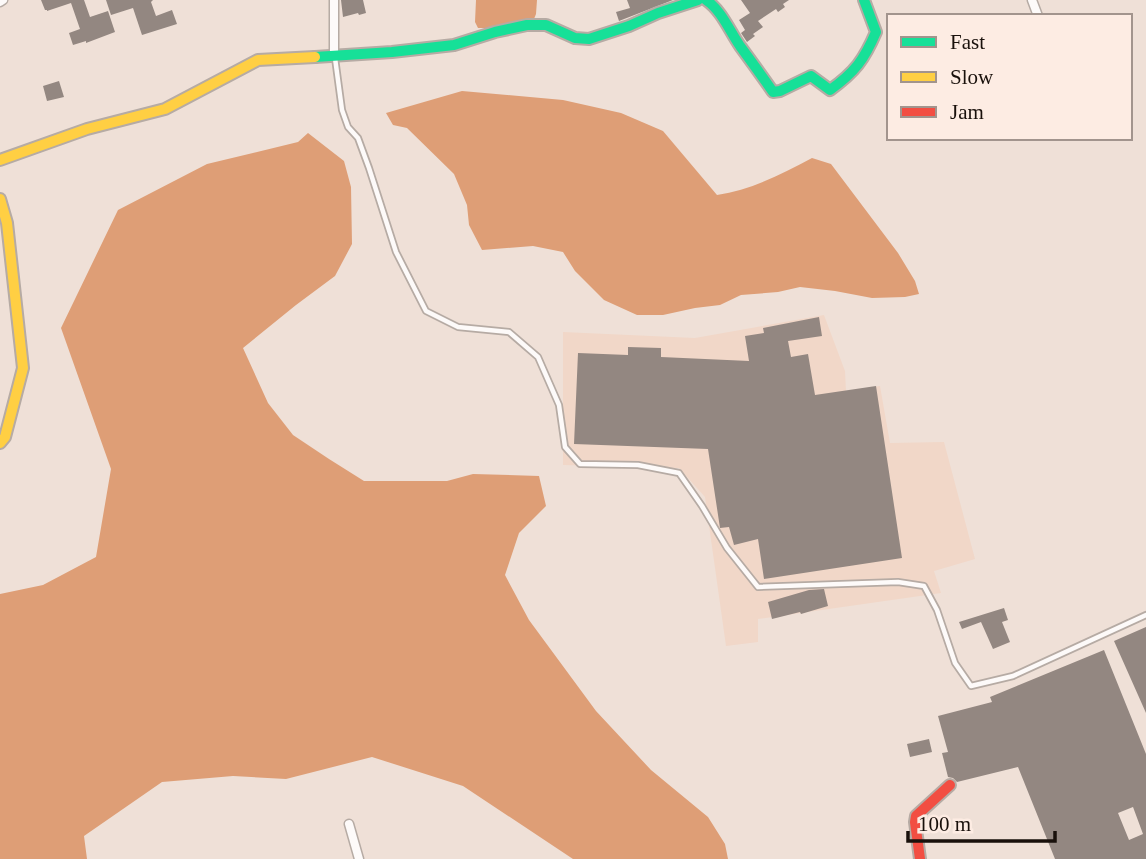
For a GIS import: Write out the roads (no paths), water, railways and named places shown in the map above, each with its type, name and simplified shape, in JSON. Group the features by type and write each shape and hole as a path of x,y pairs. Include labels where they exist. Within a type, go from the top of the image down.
{"street":[{"path":"334,0 334,55"},
{"path":"0,160 87,129 165,109 258,60 454,45 527,25 546,25 575,38 589,39 698,0"},
{"path":"706,0 725,21 773,92 811,76 830,90 845,79 865,57 876,32 864,0"},
{"path":"0,199 7,223 23,368 5,437 0,443"},
{"path":"920,859 916,816 950,785"},
{"path":"349,824 359,859"}],"lane":[{"path":"334,55 342,110 348,127 358,138 396,252 426,311 458,327 509,332 538,357 559,405 565,447 580,464 638,465 679,473 727,548 758,587 898,582 924,586 937,610 955,663 971,686 1013,676 1146,615"}]}
